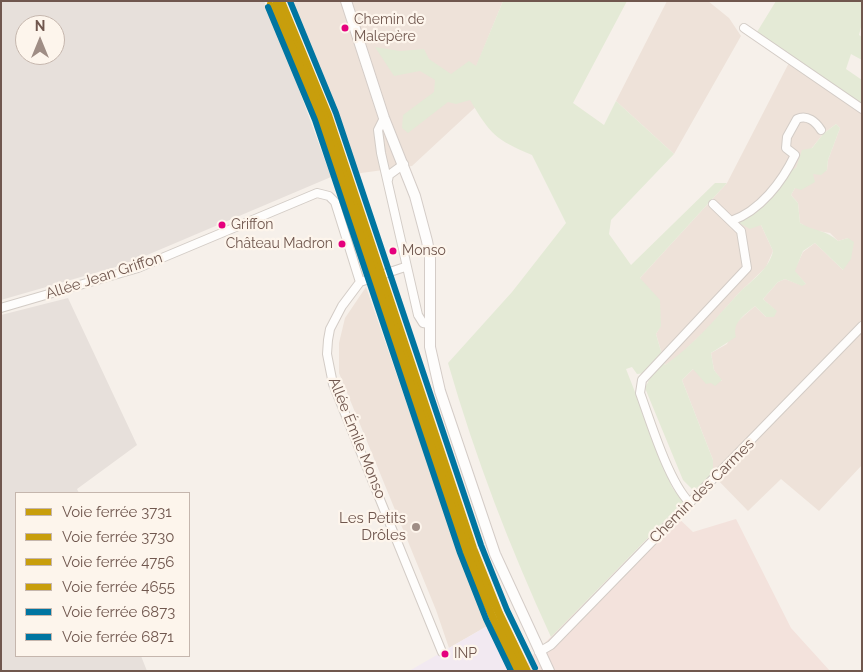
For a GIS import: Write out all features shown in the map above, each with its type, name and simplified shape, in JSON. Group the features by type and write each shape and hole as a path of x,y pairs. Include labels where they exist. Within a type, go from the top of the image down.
{"main road":[{"path":"346,1 384,118 404,164 421,217 430,257 429,324 432,362 495,554 549,671"}],"street":[{"path":"744,28 862,109"},
{"path":"384,118 380,122 378,137 406,268 418,315 423,323 429,324"},
{"path":"731,221 738,219 766,198 786,174 795,155 786,148 787,138 797,119 808,118 817,124 821,130"},
{"path":"388,180 389,175 404,164"},
{"name":"Allée Jean Griffon","path":"1,308 138,268 317,192 329,196 335,202 360,282"},
{"path":"689,502 682,494 670,467 640,393 640,387 642,380 747,268 741,231 713,204"},
{"path":"360,282 371,277 406,268"},
{"name":"Allée Émile Monso","path":"360,282 342,306 330,328 327,354 329,369 333,384 442,652"},
{"name":"Chemin des Carmes","path":"539,652 551,645 689,502 762,431 862,326"}],"shaded area":[{"path":"1,1 264,1 279,35 331,177 126,264 1,300"},
{"path":"287,1 503,1 470,82 482,101 412,166 354,174 321,82"},
{"path":"667,1 708,1 729,18 741,36 674,154 616,101"},
{"path":"793,55 862,105 862,465 819,511 781,479 748,511 713,475 713,460 682,380 693,369 722,381 714,370 711,353 727,344 737,322 755,306 766,317 776,311 763,299 778,282 785,279 801,285 806,284 794,271 803,252 815,243 843,270 848,238 838,241 830,233 811,230 800,223 798,203 791,195 795,188 813,174 827,170 828,160 840,128 836,124 823,134 796,168 761,225 773,251 766,267 738,294 709,327 678,357 665,365 656,334 661,325 640,278 727,183"},
{"path":"366,287 441,502 489,625 449,648 436,610 339,373 339,343 345,318"},
{"path":"68,298 137,445 77,489 78,492 15,492 15,657 141,657 147,671 1,671 1,315"},
{"path":"673,513 693,532 736,519 791,628 830,671 522,671 532,656"},
{"path":"489,625 503,647 514,671 409,671"}],"green space":[{"path":"503,1 627,1 573,103 604,125 616,101 674,154 611,220 609,234 631,265 715,183 727,183 640,278 660,300 661,326 656,334 665,365 694,341 768,264 773,251 761,225 750,229 739,223 744,213 765,197 784,172 796,168 802,150 812,148 823,134 836,124 840,128 828,160 827,170 821,175 813,174 815,182 801,190 795,188 791,195 798,203 800,223 834,237 838,241 848,238 854,242 851,259 843,270 815,243 803,251 795,271 806,284 802,286 785,279 778,282 763,299 777,311 774,317 766,317 755,306 737,323 736,337 711,353 714,370 722,380 715,386 711,383 706,384 693,369 682,380 713,460 713,475 699,487 692,489 683,480 645,388 650,378 646,373 637,374 632,367 626,369 672,487 683,502 551,637 521,570 494,502 458,398 448,363 512,292 566,223 532,155 510,145 495,135 483,121 470,100 456,104 448,102 408,133 402,128 403,115 434,92 435,80 420,71 394,76 375,47 400,51 424,49 429,59 451,74 469,61 476,66"},
{"path":"776,1 862,1 862,23 859,35 862,37 862,60 851,54 846,69 862,80 862,105 757,32"}],"rail line":[{"name":"3730","path":"277,1 325,116 470,549 523,671"},
{"name":"3731","path":"282,1 329,115 474,548 500,613 528,671"},
{"name":"6873","path":"290,1 336,113 481,545 507,610 535,668"},
{"name":"4756","path":"270,4 318,119 463,551 515,671"},
{"name":"4655","path":"275,4 322,118 467,550 493,616 520,671"},
{"name":"6871","path":"268,7 315,120 460,553 486,619 511,671"}],"place":[{"name":"Chemin de Malepère","path":"345,28"},
{"name":"Griffon","path":"222,225"},
{"name":"Château Madron","path":"342,244"},
{"name":"Monso","path":"393,251"},
{"name":"Les Petits Drôles","path":"416,527"},
{"name":"INP","path":"445,654"}]}
